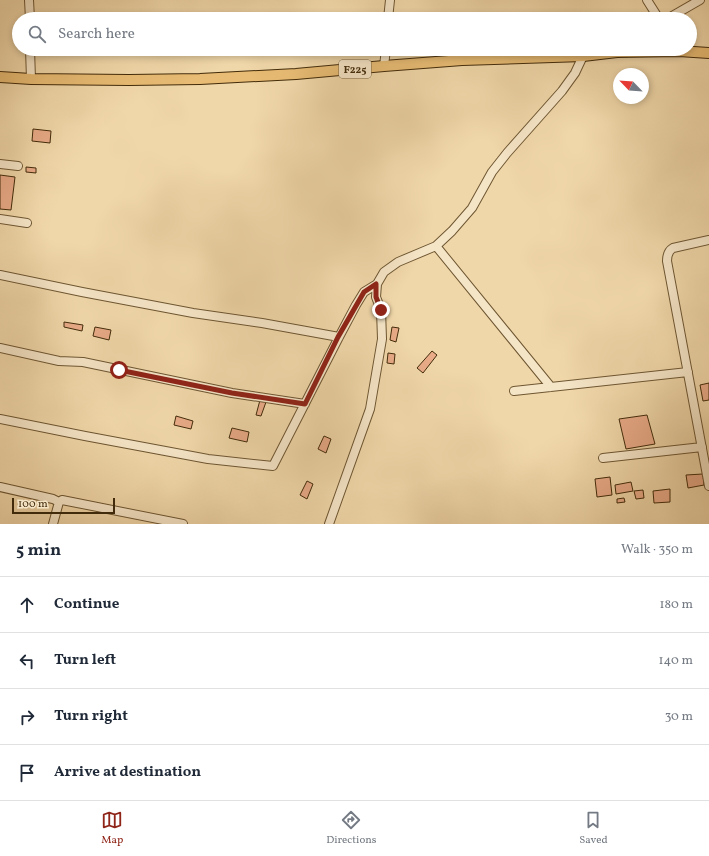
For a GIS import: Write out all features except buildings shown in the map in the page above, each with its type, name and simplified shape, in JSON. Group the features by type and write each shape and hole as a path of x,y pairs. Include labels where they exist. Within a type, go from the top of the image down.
{"main road":[{"name":"F225","path":"697,52 709,53"},
{"name":"F225","path":"0,77 31,79 130,80 200,79 296,74 462,60 583,56"}],"street":[{"path":"29,0 30,12"},
{"path":"389,12 390,0"},
{"path":"647,0 655,12"},
{"path":"679,12 700,0"},
{"path":"30,56 31,79"},
{"path":"384,66 385,56"},
{"path":"0,419 208,459 272,466 275,464 338,337 364,292 376,284 384,272 398,262 436,246 452,231 472,208 492,172 562,91 575,73 583,56"},
{"path":"0,164 18,166"},
{"path":"0,219 27,223"},
{"path":"709,240 673,248 667,256 709,486"},
{"path":"436,246 551,387"},
{"path":"0,275 82,292 338,337"},
{"path":"329,524 370,409 382,339 381,310 376,297 376,284"},
{"path":"0,348 59,361 83,362 232,393 305,404"},
{"path":"514,391 688,372"},
{"path":"602,458 702,447"},
{"path":"0,487 53,499 59,502 62,500 183,524"},
{"path":"53,524 59,502"}],"route":[{"path":"119,370 232,393 305,404 338,337 356,305 364,292 376,284 376,297 381,310"}]}
